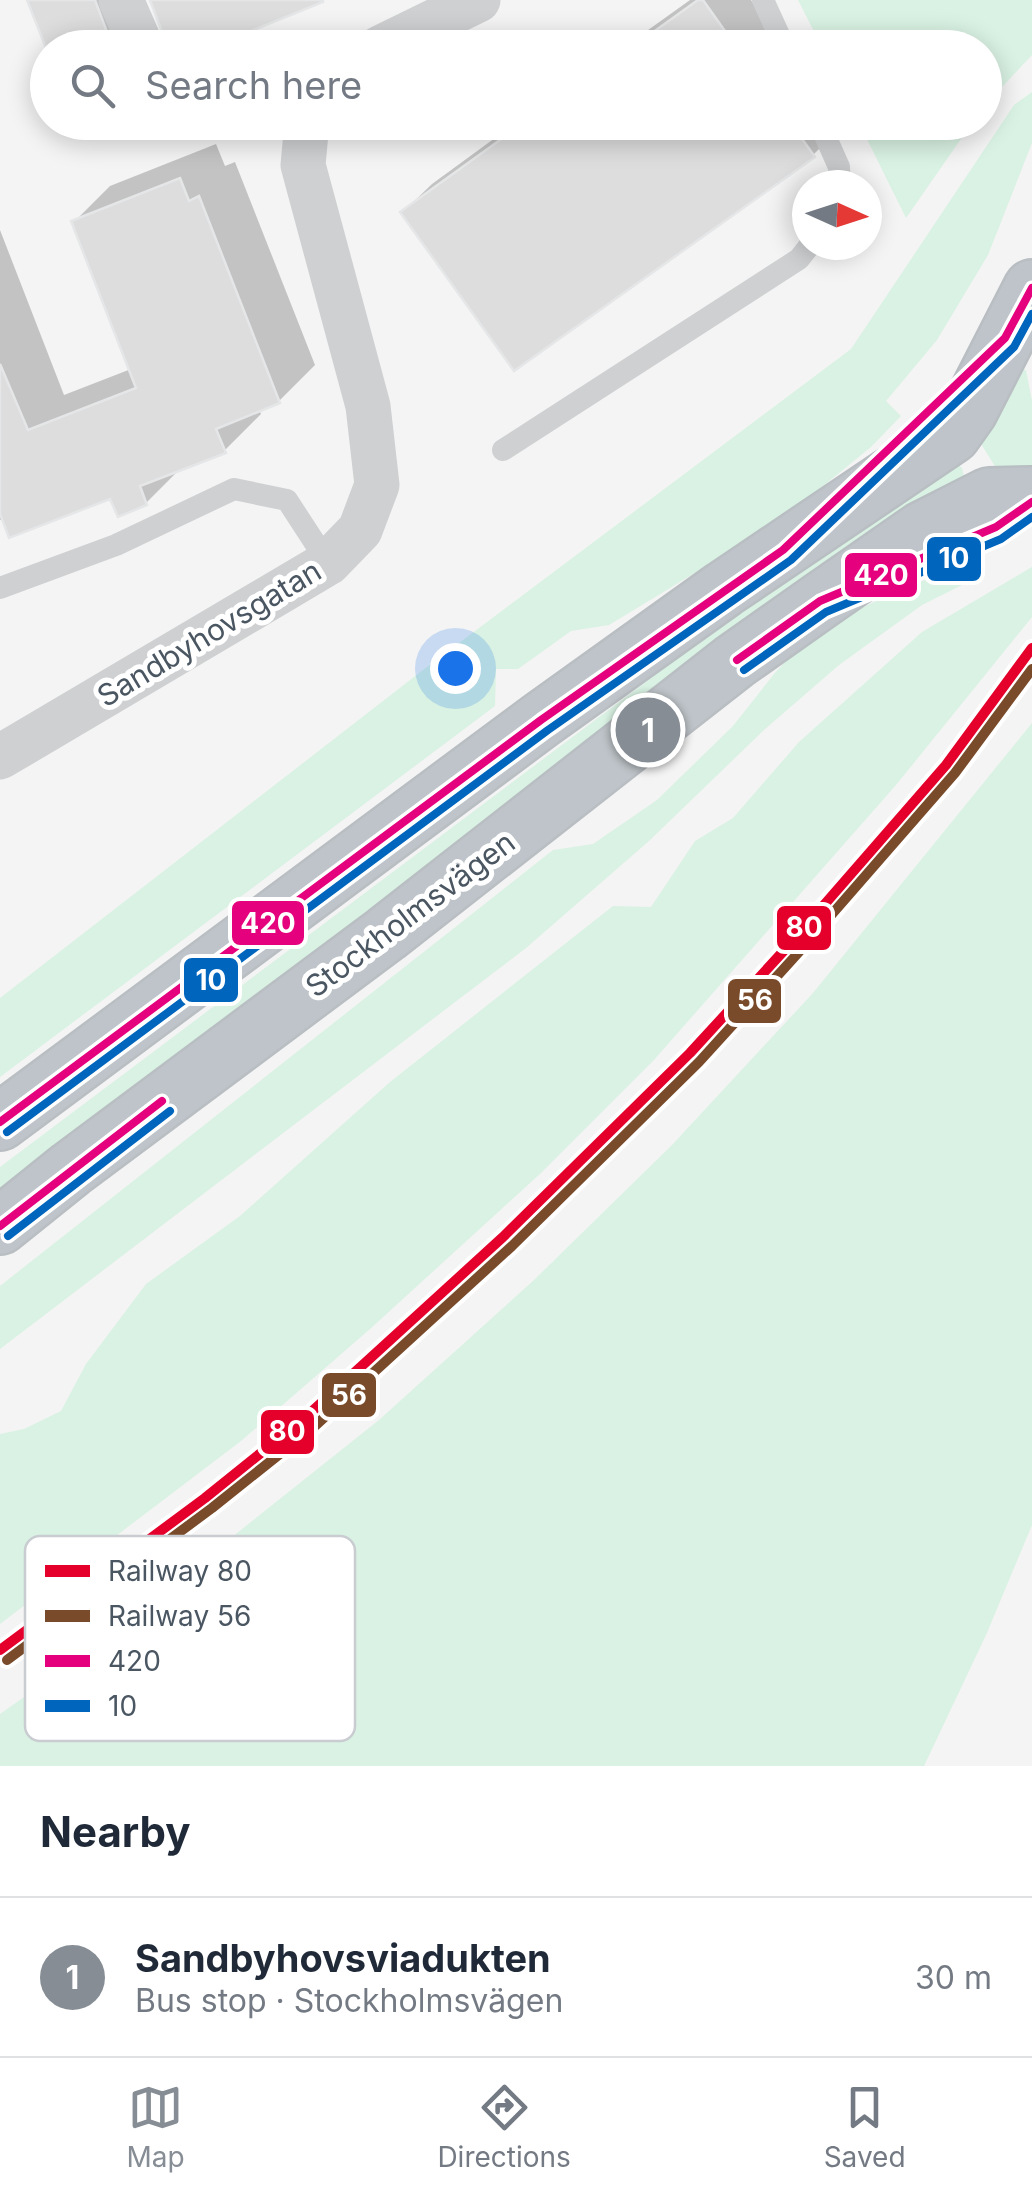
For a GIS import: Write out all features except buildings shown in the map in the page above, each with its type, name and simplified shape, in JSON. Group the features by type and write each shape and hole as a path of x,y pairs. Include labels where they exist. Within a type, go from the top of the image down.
{"highway":[{"path":"0,1122 541,720 784,550 1005,338 1032,288"},
{"name":"Stockholmsvägen","path":"0,1226 386,934 735,661 820,601 922,530 989,496 1032,498"}],"street":[{"path":"122,0 134,30"},
{"path":"416,30 473,1"},
{"name":"Sandbyhovsgatan","path":"0,757 328,563 360,530 377,484 368,406 304,165 306,140"}],"lane":[{"path":"763,0 777,30"},
{"path":"826,140 839,170"},
{"path":"503,450 797,260"},
{"path":"0,588 116,546 234,490 287,500 328,563"}],"green space":[{"path":"798,0 1032,0 1032,55 1002,87 1002,30 813,30"},
{"path":"1032,92 1032,143 988,255 937,340 886,401 901,416 871,447 779,522 609,625 571,631 518,669 496,669 495,706 0,1077 0,998 423,670 851,349 991,140 1002,140 1002,123 1014,105"},
{"path":"867,140 960,140 906,218"},
{"path":"1021,369 1026,370 1032,401 1032,467 1001,476 973,431"},
{"path":"948,455 962,468 968,491 806,582 0,1191 0,1167"},
{"path":"982,555 974,579 922,605 839,665 764,730 649,841 526,948 0,1349 0,1286 553,850 593,844 657,800 733,726 811,634"},
{"path":"1032,567 1032,617 896,785 653,1061 541,1173 370,1329 241,1441 116,1536 25,1536 25,1605 0,1624 0,1434 24,1429 61,1411 86,1364 146,1284 240,1216 390,1082 613,906 651,907 695,841 733,818 799,742 922,632"},
{"path":"1032,723 1032,1525 986,1635 924,1766 0,1766 0,1714 25,1696 25,1741 355,1741 355,1536 233,1536 379,1420 534,1280 673,1144 813,993"}],"rail line":[{"name":"80","path":"154,1536 308,1415 503,1237 690,1053 946,765 1032,648"},
{"name":"56","path":"174,1536 316,1425 512,1246 699,1062 955,773 1032,669"},
{"name":"80","path":"0,1650 25,1631"},
{"name":"56","path":"7,1660 25,1647"}],"transit line":[{"name":"420","path":"0,1122 541,720 783,550 1005,338 1032,288"},
{"name":"10","path":"7,1132 548,730 791,560 1014,347 1032,314"},
{"name":"420","path":"737,660 820,601 996,527 1032,502"},
{"name":"10","path":"744,670 826,612 1001,539 1032,517"},
{"name":"420","path":"0,1226 162,1101"},
{"name":"10","path":"8,1236 170,1111"}],"place":[{"name":"Sandbyhovsviadukten","path":"648,730"}]}
